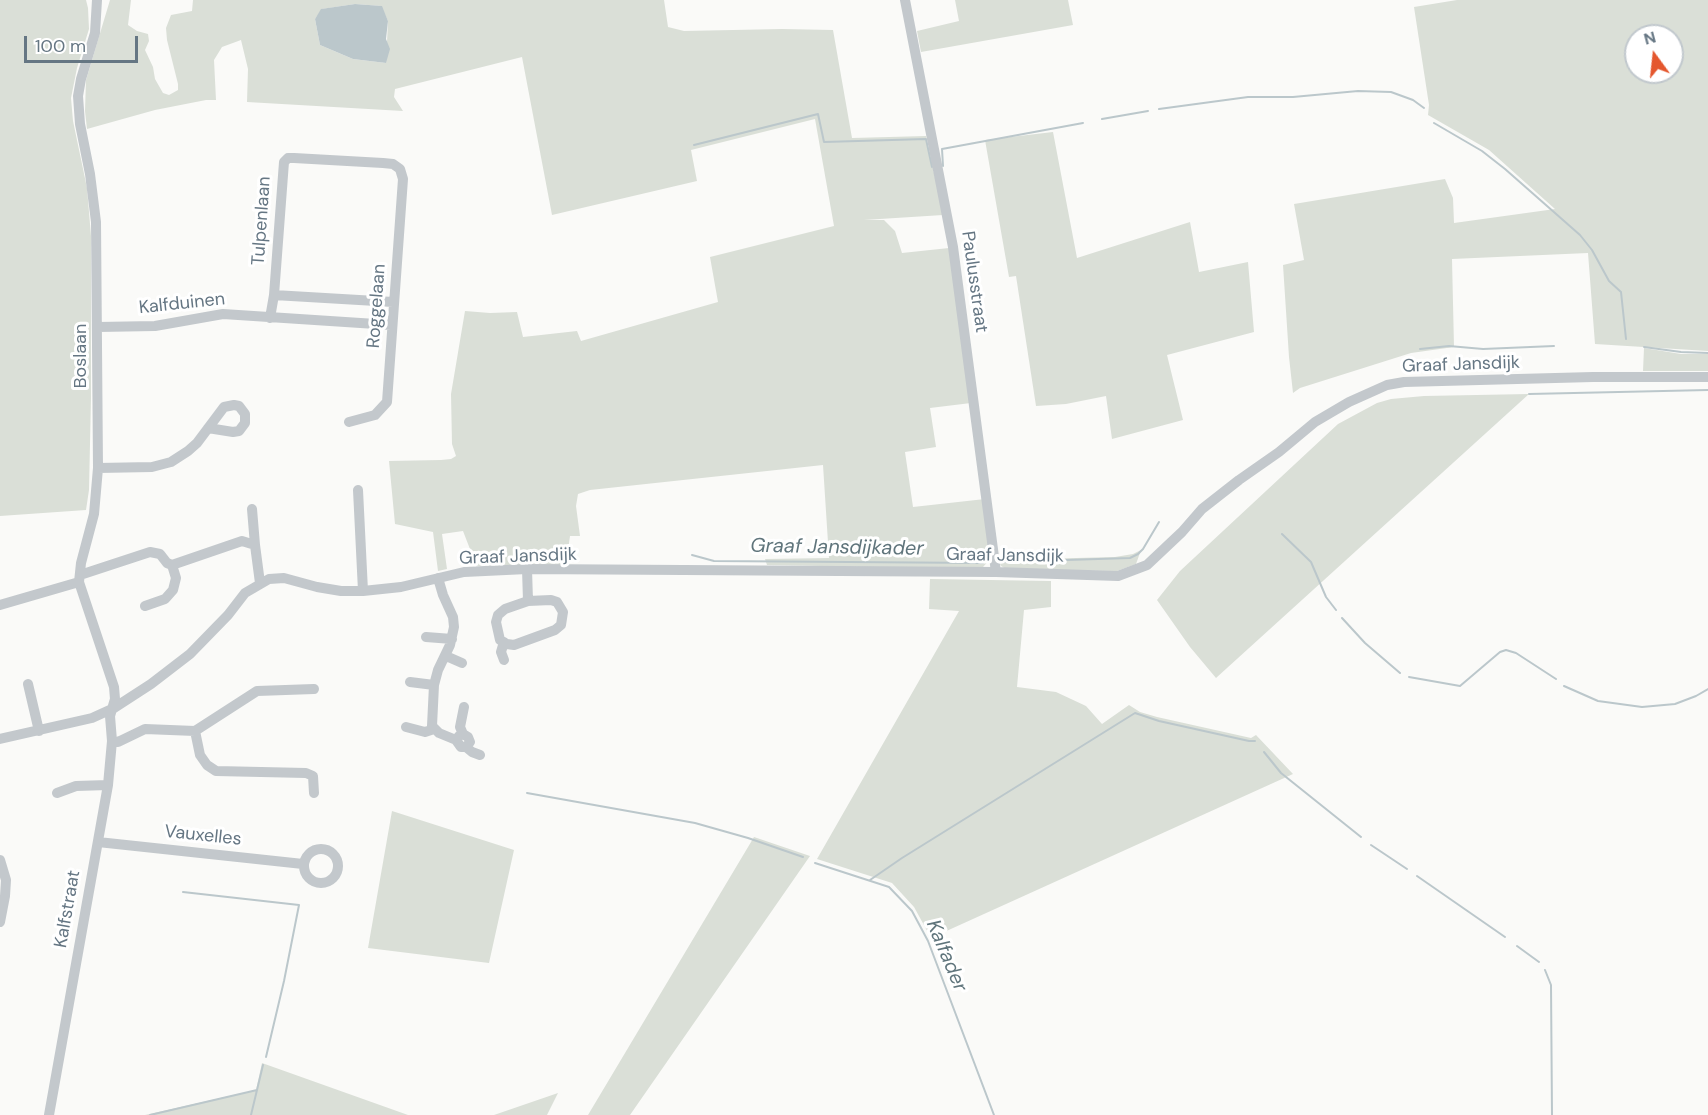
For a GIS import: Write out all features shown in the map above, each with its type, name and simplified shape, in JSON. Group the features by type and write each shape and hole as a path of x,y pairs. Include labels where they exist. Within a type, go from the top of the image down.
{"street":[{"name":"Boslaan","path":"79,579 94,514 98,468 98,327 96,222 90,174 80,124 78,96 95,33 97,0"},
{"name":"Paulusstraat","path":"905,0 953,248 996,572"},
{"name":"Tulpenlaan","path":"274,295 284,162 288,158 393,164 400,169"},
{"name":"Roggelaan","path":"349,422 375,415 387,402 403,179 400,169"},
{"path":"270,318 274,295 393,302"},
{"name":"Kalfduinen","path":"98,327 154,326 223,314 392,325"},
{"name":"Graaf Jansdijk","path":"260,583 269,579 284,579 341,591 363,591 401,587 478,571 527,569 996,572 1118,576 1147,565 1182,532 1202,509 1279,452 1315,422 1348,402 1387,385 1404,382 1593,377 1708,377"},
{"path":"98,468 152,467 171,462 188,451 208,428"},
{"path":"358,490 363,591"},
{"path":"0,739 92,718 114,708 152,684 190,654 245,594 260,583 252,509"},
{"path":"0,605 79,579 150,552 160,554 167,563 172,565 242,541 255,545"},
{"path":"145,606 165,598 173,590 176,583 172,565"},
{"path":"527,569 528,601"},
{"path":"434,729 432,720 435,685 438,670 452,639 453,617 438,578"},
{"path":"79,579 114,687 114,708"},
{"path":"528,601 557,602 563,612 561,625 555,630 514,645 500,640 496,622 498,615 514,604 528,601"},
{"path":"426,637 452,639"},
{"path":"504,642 501,652 504,660"},
{"path":"446,656 462,663"},
{"path":"410,682 435,685"},
{"path":"28,684 39,731"},
{"path":"112,741 118,742 145,729 195,731 257,691 314,689"},
{"path":"460,737 464,707"},
{"name":"Kalfstraat","path":"49,1115 99,842 112,741 110,716 114,708"},
{"path":"406,727 425,732 434,729 460,737 468,737 470,740 466,747 480,755"},
{"path":"195,731 200,756 216,771 306,773 312,776 314,793"},
{"path":"57,793 76,786 108,785"},
{"name":"Vauxelles","path":"99,842 303,864"},
{"path":"0,860 6,880 0,922"}],"shaded area":[{"path":"0,0 86,0 88,8 89,29 71,98 73,121 87,188 91,236 91,398 89,490 86,510 0,516"},
{"path":"110,0 131,0 128,25 148,34 149,41 145,50 153,67 155,79 163,93 169,95 178,90 178,84 166,28 171,15 192,11 193,0 664,0 668,27 684,31 833,30 852,138 926,136 943,215 864,220 884,220 895,231 902,253 949,248 971,403 930,408 936,447 905,452 913,507 985,499 992,557 983,567 977,569 767,565 765,559 829,558 823,465 590,490 578,494 576,506 580,536 570,536 566,565 473,566 475,562 463,531 442,534 447,569 438,571 433,532 395,524 389,461 441,460 456,456 452,444 451,394 465,311 517,312 523,337 577,331 581,341 718,302 710,257 834,226 815,119 691,150 697,181 552,215 522,57 395,89 394,97 403,111 247,102 248,69 241,40 222,47 214,60 216,100 155,110 87,129 86,80","holes":["355,4 381,6 388,21 386,63 353,59 320,45 315,19 322,9"]},
{"path":"955,0 1068,0 1073,25 921,52 917,31 959,21"},
{"path":"1457,0 1708,0 1708,351 1595,344 1588,253 1452,259 1454,347 1411,353 1300,388 1293,393 1283,265 1304,260 1294,204 1445,179 1453,198 1454,223 1555,209 1489,150 1428,115 1429,105 1414,7"},
{"path":"355,4 382,6 388,21 386,39 390,49 386,63 353,59 320,45 315,19 321,9"},
{"path":"1053,132 1077,258 1190,222 1199,272 1248,262 1254,332 1167,355 1183,420 1112,439 1106,396 1066,404 1036,406 1016,276 1009,277 985,140"},
{"path":"1644,348 1681,354 1708,354 1708,371 1643,371"},
{"path":"1529,394 1216,678 1190,647 1157,600 1180,571 1338,424 1377,403 1391,399 1424,396"},
{"path":"1141,550 1136,564 1117,571 1008,570 1001,566 998,560 1115,557"},
{"path":"930,579 1051,581 1051,607 1024,610 1017,687 1056,692 1086,706 1102,724 1129,705 1140,712 1157,717 1251,738 1256,735 1293,774 931,938 914,907 892,883 817,859 959,611 929,609"},
{"path":"392,811 514,850 489,963 368,948"},
{"path":"754,837 810,856 630,1115 588,1115"},
{"path":"262,1063 408,1115 145,1115 256,1090"},
{"path":"558,1093 547,1115 494,1115"}],"waterway":[{"path":"1159,109 1248,97 1293,97 1358,91 1391,92 1413,100 1424,108"},
{"path":"1102,119 1148,111"},
{"path":"694,145 818,114 824,142 926,139 932,167"},
{"path":"943,166 942,149 1083,123"},
{"path":"1434,123 1482,151 1580,235 1592,250 1609,281 1621,292 1626,339"},
{"name":"Graaf Jansdijkader","path":"1420,349 1449,346 1483,349 1554,346"},
{"name":"Graaf Jansdijkader","path":"1644,347 1708,353"},
{"path":"1529,394 1708,390"},
{"name":"Graaf Jansdijkader","path":"1003,562 1130,558 1143,549 1159,522"},
{"path":"1282,534 1311,562 1326,597 1336,610"},
{"name":"Graaf Jansdijkader","path":"692,555 714,561 983,563"},
{"path":"1342,618 1365,643 1400,673"},
{"path":"1409,677 1460,686 1500,652 1506,650 1516,653 1556,679"},
{"path":"1564,686 1598,701 1642,707 1675,704 1708,689"},
{"path":"870,880 1135,713 1159,721 1255,741"},
{"path":"1264,752 1281,773 1361,837"},
{"name":"Kalfader","path":"527,793 695,823 803,857"},
{"path":"1371,845 1407,869"},
{"name":"Kalfader","path":"815,863 889,887 912,911 928,941 994,1115"},
{"path":"1417,876 1505,937"},
{"path":"183,892 299,905 266,1057"},
{"path":"1517,946 1539,962"},
{"path":"1545,970 1551,985 1552,1115"},
{"path":"251,1115 263,1065"},
{"path":"150,1115 257,1090"}]}
